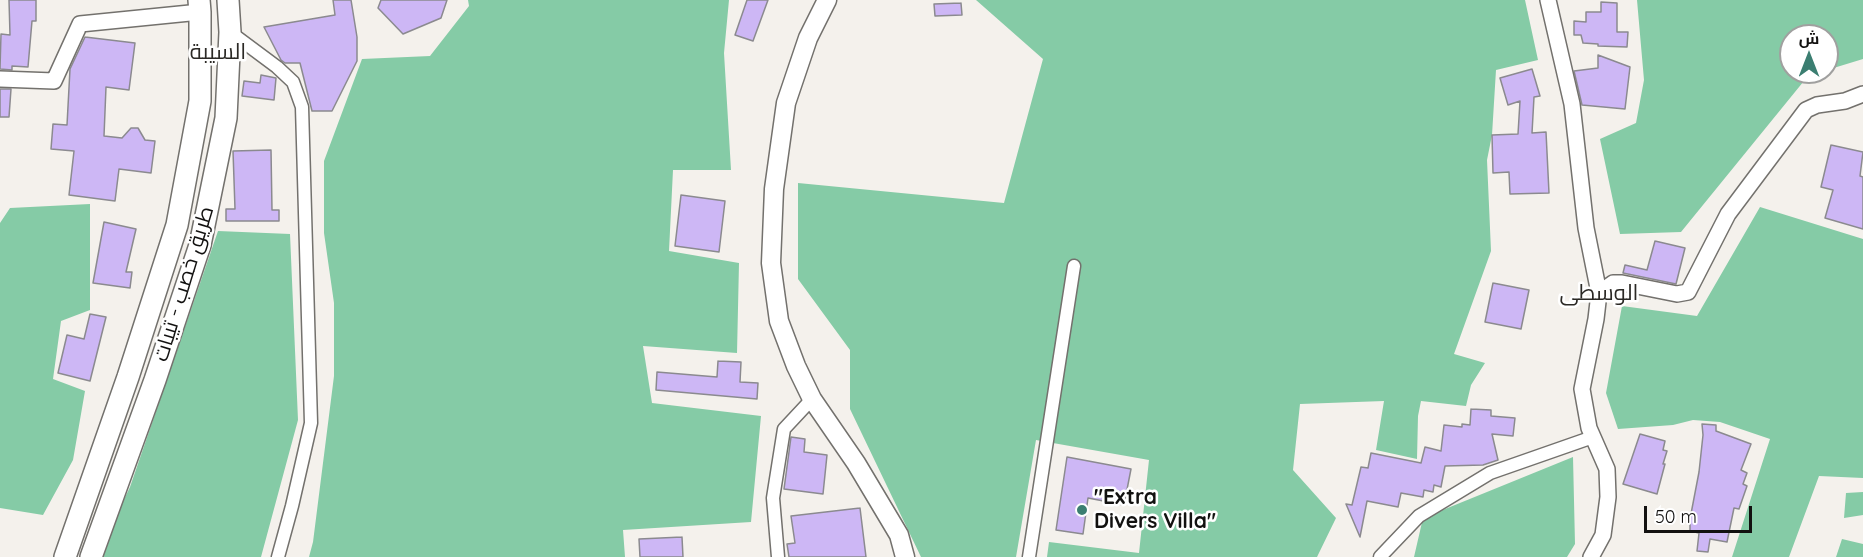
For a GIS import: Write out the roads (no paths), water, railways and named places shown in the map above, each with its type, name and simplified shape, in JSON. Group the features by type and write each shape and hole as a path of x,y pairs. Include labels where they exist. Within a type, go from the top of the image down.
{"highway":[{"name":"طريق خصب - تيبات","path":"91,557 155,380 200,245 226,118 230,32 228,0"},
{"name":"طريق خصب - تيبات","path":"64,557 128,377 177,225 200,101 200,6"}],"main road":[{"path":"827,0 808,38 786,103 774,189 771,263 779,321 796,366 812,399 856,464 899,535 905,557"}],"street":[{"path":"1548,0 1572,104 1586,228 1599,293 1582,389 1589,428 1607,469 1608,497 1603,535 1591,557"},
{"path":"0,79 54,81 80,24 200,6"},
{"path":"230,32 277,67 293,82 302,107 311,423 278,557"},
{"path":"1599,293 1613,283 1677,294 1688,292 1728,214 1806,110 1817,105 1845,101 1863,94"},
{"path":"1029,557 1074,266"},
{"path":"778,557 773,498 784,429 812,399"},
{"path":"1380,557 1419,516 1490,473 1593,437"}],"place":[{"name":"\"Extra Divers Villa\"","path":"1082,510"}],"district":[{"name":"السيبة","path":"218,52"},
{"name":"الوسطى","path":"1599,293"}]}
